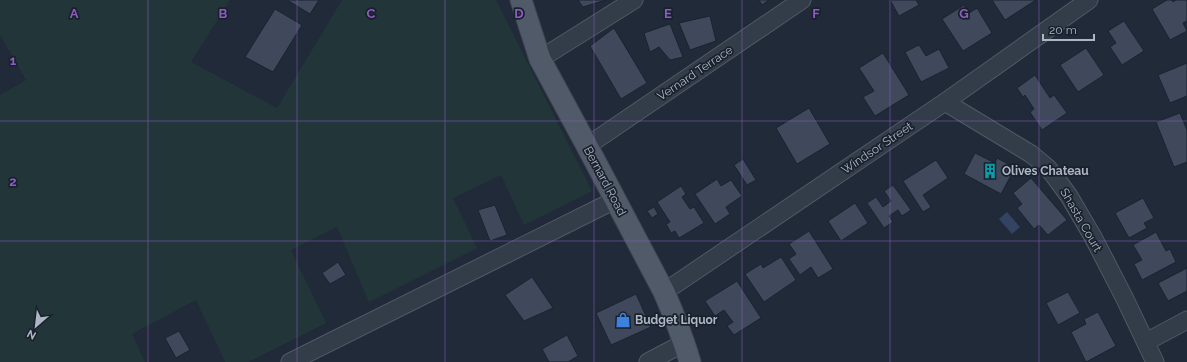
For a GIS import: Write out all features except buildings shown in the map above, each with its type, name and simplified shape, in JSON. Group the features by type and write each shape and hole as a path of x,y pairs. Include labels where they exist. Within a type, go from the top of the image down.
{"main road":[{"name":"Bernard Road","path":"521,0 540,59 664,292 687,353"}],"street":[{"path":"540,59 634,0"},
{"name":"Vernard Terrace","path":"587,146 802,0"},
{"name":"Windsor Street","path":"664,292 945,102 1089,0"},
{"name":"Shasta Court","path":"945,102 1031,154 1048,168 1076,206 1124,297 1155,362"},
{"path":"290,362 615,200"},
{"path":"1146,342 1187,320"},
{"path":"648,362 687,353"}],"green space":[{"path":"0,0 230,0 191,62 277,108 342,0 496,0 592,191 524,225 501,175 453,198 477,248 369,302 337,227 291,250 326,323 248,362 225,362 196,300 132,334 145,362 0,362 0,95 26,80 0,35"}],"water":[{"path":"1007,212 1020,227 1012,234 999,219"}],"place":[{"name":"Olives Chateau","path":"990,171"},
{"name":"Budget Liquor","path":"623,320"}]}
